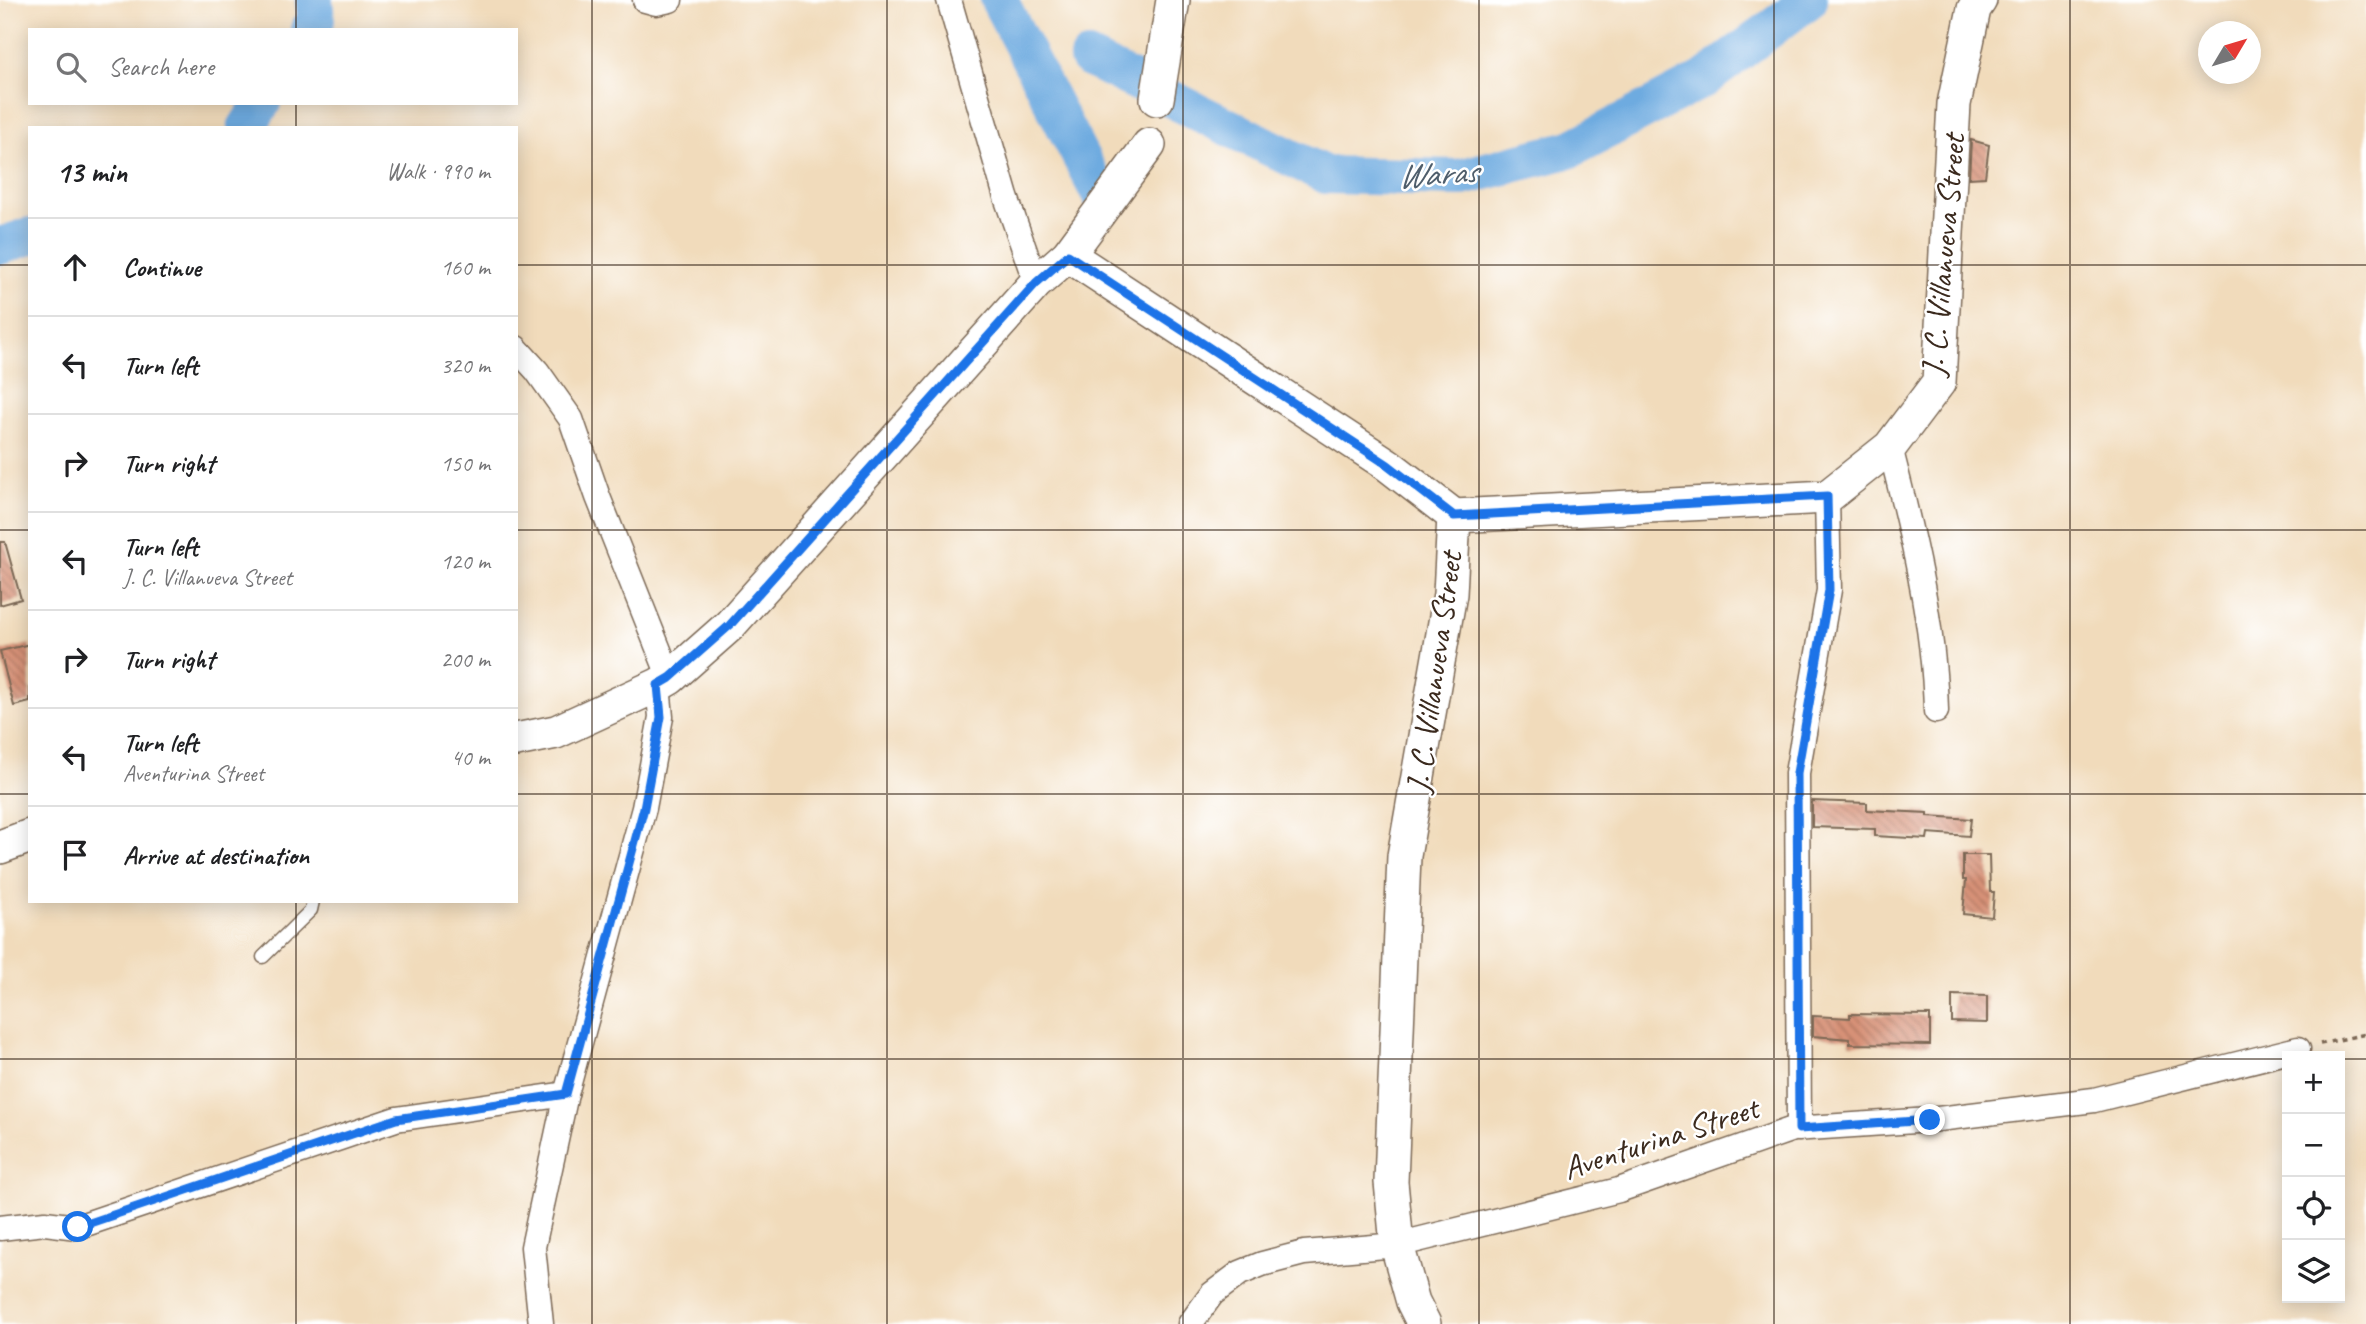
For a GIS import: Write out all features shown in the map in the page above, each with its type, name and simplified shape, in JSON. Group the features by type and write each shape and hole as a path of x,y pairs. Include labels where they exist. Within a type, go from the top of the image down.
{"street":[{"path":"645,0 656,3 670,0"},
{"path":"949,0 1006,197 1036,283"},
{"path":"1157,99 1173,0"},
{"name":"J. C. Villanueva Street","path":"1424,1324 1413,1302 1397,1245 1391,1182 1404,856 1450,594 1454,516 1827,496 1890,447 1939,382 1954,104 1974,9 1980,0"},
{"path":"518,740 556,732 664,682 730,625 1036,283 1068,255 1149,145"},
{"path":"1068,255 1388,465 1454,516"},
{"path":"518,350 537,371 571,419 664,682 661,717 644,808 566,1094 533,1247 541,1324"},
{"path":"1890,447 1908,516 1935,666 1936,711"},
{"path":"1799,1129 1797,773 1829,590 1827,496"},
{"path":"0,847 28,837"},
{"name":"Aventurina Street","path":"1190,1324 1212,1294 1240,1273 1262,1264 1304,1253 1397,1245 1619,1190 1799,1129 1930,1120 2094,1100 2298,1049"},
{"path":"0,1228 46,1223 78,1227 396,1119 566,1094"}],"lane":[{"path":"263,957 311,910 313,903"}],"path":[{"path":"2298,1049 2366,1034"}],"building":[{"path":"1971,140 1989,145 1985,177 1969,178"},
{"path":"0,542 5,542 21,599 0,605"},
{"path":"28,644 28,702 14,706 0,651"},
{"path":"1812,801 1867,803 1867,810 1928,813 1928,816 1971,819 1969,836 1928,833 1927,839 1875,836 1875,829 1812,827"},
{"path":"1963,855 1989,855 1990,892 1994,892 1992,917 1963,914 1966,880 1963,880"},
{"path":"1952,995 1987,996 1987,1023 1952,1022"},
{"path":"1850,1014 1930,1015 1930,1045 1850,1044 1850,1039 1813,1036 1813,1016 1850,1018"}],"waterway":[{"name":"Waras","path":"310,28 316,20 314,0"},
{"name":"Waras","path":"999,0 1105,204"},
{"name":"Waras","path":"1088,58 1326,175 1459,178 1571,149 1704,79 1809,0"},
{"name":"Waras","path":"247,126 261,105"},
{"name":"Waras","path":"0,246 28,237"}],"route":[{"path":"78,1227 396,1119 566,1094 644,808 661,717 658,685 670,678 730,625 1036,283 1068,255 1388,465 1454,516 1827,496 1829,590 1797,773 1799,1129 1930,1120"}]}
